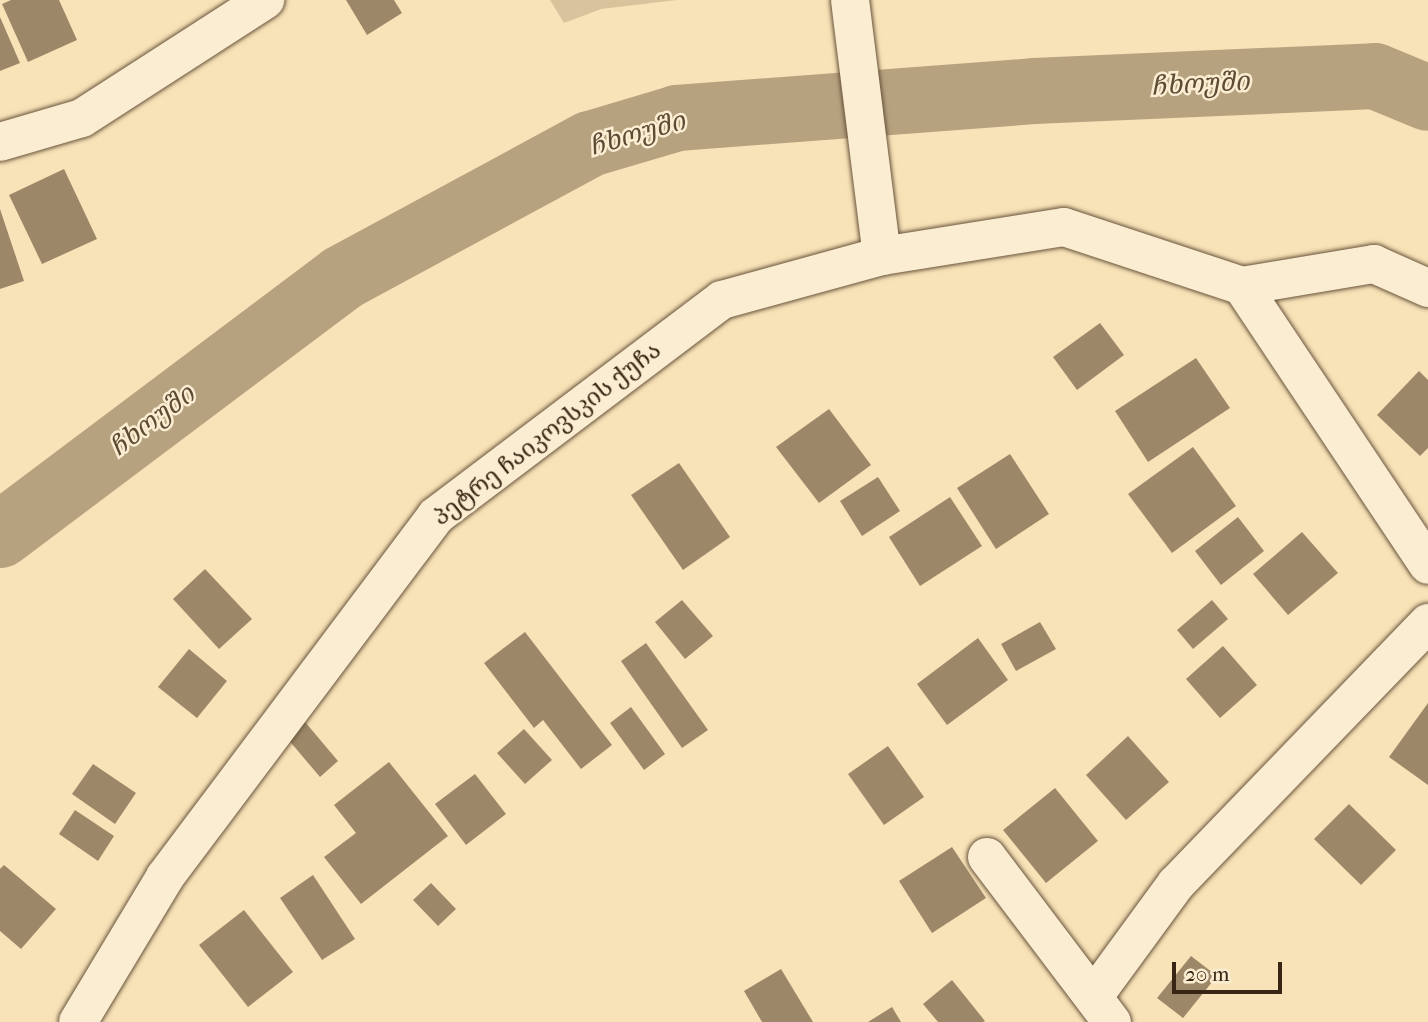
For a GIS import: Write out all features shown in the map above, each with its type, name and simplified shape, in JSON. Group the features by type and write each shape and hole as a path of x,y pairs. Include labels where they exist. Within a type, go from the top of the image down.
{"street":[{"path":"0,142 82,118 265,0"},
{"path":"850,0 882,256"},
{"name":"პეტრე ჩაიკოვსკის ქუჩა","path":"78,1022 165,877 436,516 722,300 882,256 1064,226 1242,286"},
{"path":"1428,288 1374,264 1242,286 1428,565"},
{"path":"986,857 1103,1009 1176,884 1428,623"}],"shaded area":[{"path":"550,0 677,0 601,9 564,23"}],"building":[{"path":"11,0 59,0 77,40 28,62 2,4"},
{"path":"346,0 394,0 402,13 367,35"},
{"path":"0,17 20,63 0,71"},
{"path":"64,169 97,239 42,264 9,195"},
{"path":"0,209 24,281 0,289"},
{"path":"1100,323 1124,355 1077,390 1053,357"},
{"path":"1196,358 1230,408 1148,462 1115,411"},
{"path":"1419,371 1428,380 1428,448 1420,456 1377,415"},
{"path":"829,409 871,465 819,503 776,447"},
{"path":"1193,447 1236,506 1172,553 1128,494"},
{"path":"1010,454 1049,514 996,549 957,488"},
{"path":"679,463 730,537 683,570 631,495"},
{"path":"878,477 900,511 862,536 840,501"},
{"path":"950,497 982,546 920,586 889,537"},
{"path":"1238,517 1264,551 1221,585 1195,551"},
{"path":"1302,532 1338,573 1288,615 1253,574"},
{"path":"205,569 252,619 219,649 173,599"},
{"path":"682,600 713,636 685,659 655,622"},
{"path":"1212,600 1228,619 1193,649 1177,630"},
{"path":"1040,622 1056,649 1016,671 1001,644"},
{"path":"525,632 612,745 581,769 543,720 534,728 484,663"},
{"path":"978,638 1008,680 947,725 917,684"},
{"path":"646,643 708,730 682,748 621,661"},
{"path":"1223,646 1257,685 1220,718 1186,679"},
{"path":"189,649 227,681 197,718 158,687"},
{"path":"1428,703 1428,785 1389,757"},
{"path":"631,707 665,754 644,770 610,723"},
{"path":"300,716 338,761 320,777 281,731"},
{"path":"524,729 552,760 525,784 497,753"},
{"path":"1128,736 1169,782 1126,820 1086,775"},
{"path":"888,746 924,797 884,825 848,774"},
{"path":"389,762 448,836 361,904 324,857 356,833 334,805"},
{"path":"93,764 136,793 115,824 72,794"},
{"path":"475,774 506,814 466,845 435,804"},
{"path":"1055,788 1098,841 1046,883 1003,830"},
{"path":"1349,804 1396,850 1361,885 1314,839"},
{"path":"75,810 114,836 98,861 59,834"},
{"path":"952,847 986,898 932,933 899,881"},
{"path":"4,865 56,909 21,949 0,931 0,869"},
{"path":"313,875 355,939 322,960 280,898"},
{"path":"431,883 456,909 438,926 413,900"},
{"path":"244,910 293,972 248,1007 199,945"},
{"path":"1191,956 1217,976 1183,1018 1157,998"},
{"path":"781,969 813,1022 762,1022 744,991"},
{"path":"952,980 985,1021 938,1022 923,1004"},
{"path":"892,1007 901,1022 868,1022"}],"waterway":[{"name":"ჩხოუში","path":"0,535 342,278 590,144 677,118 1034,91 1375,76 1428,98"}]}
